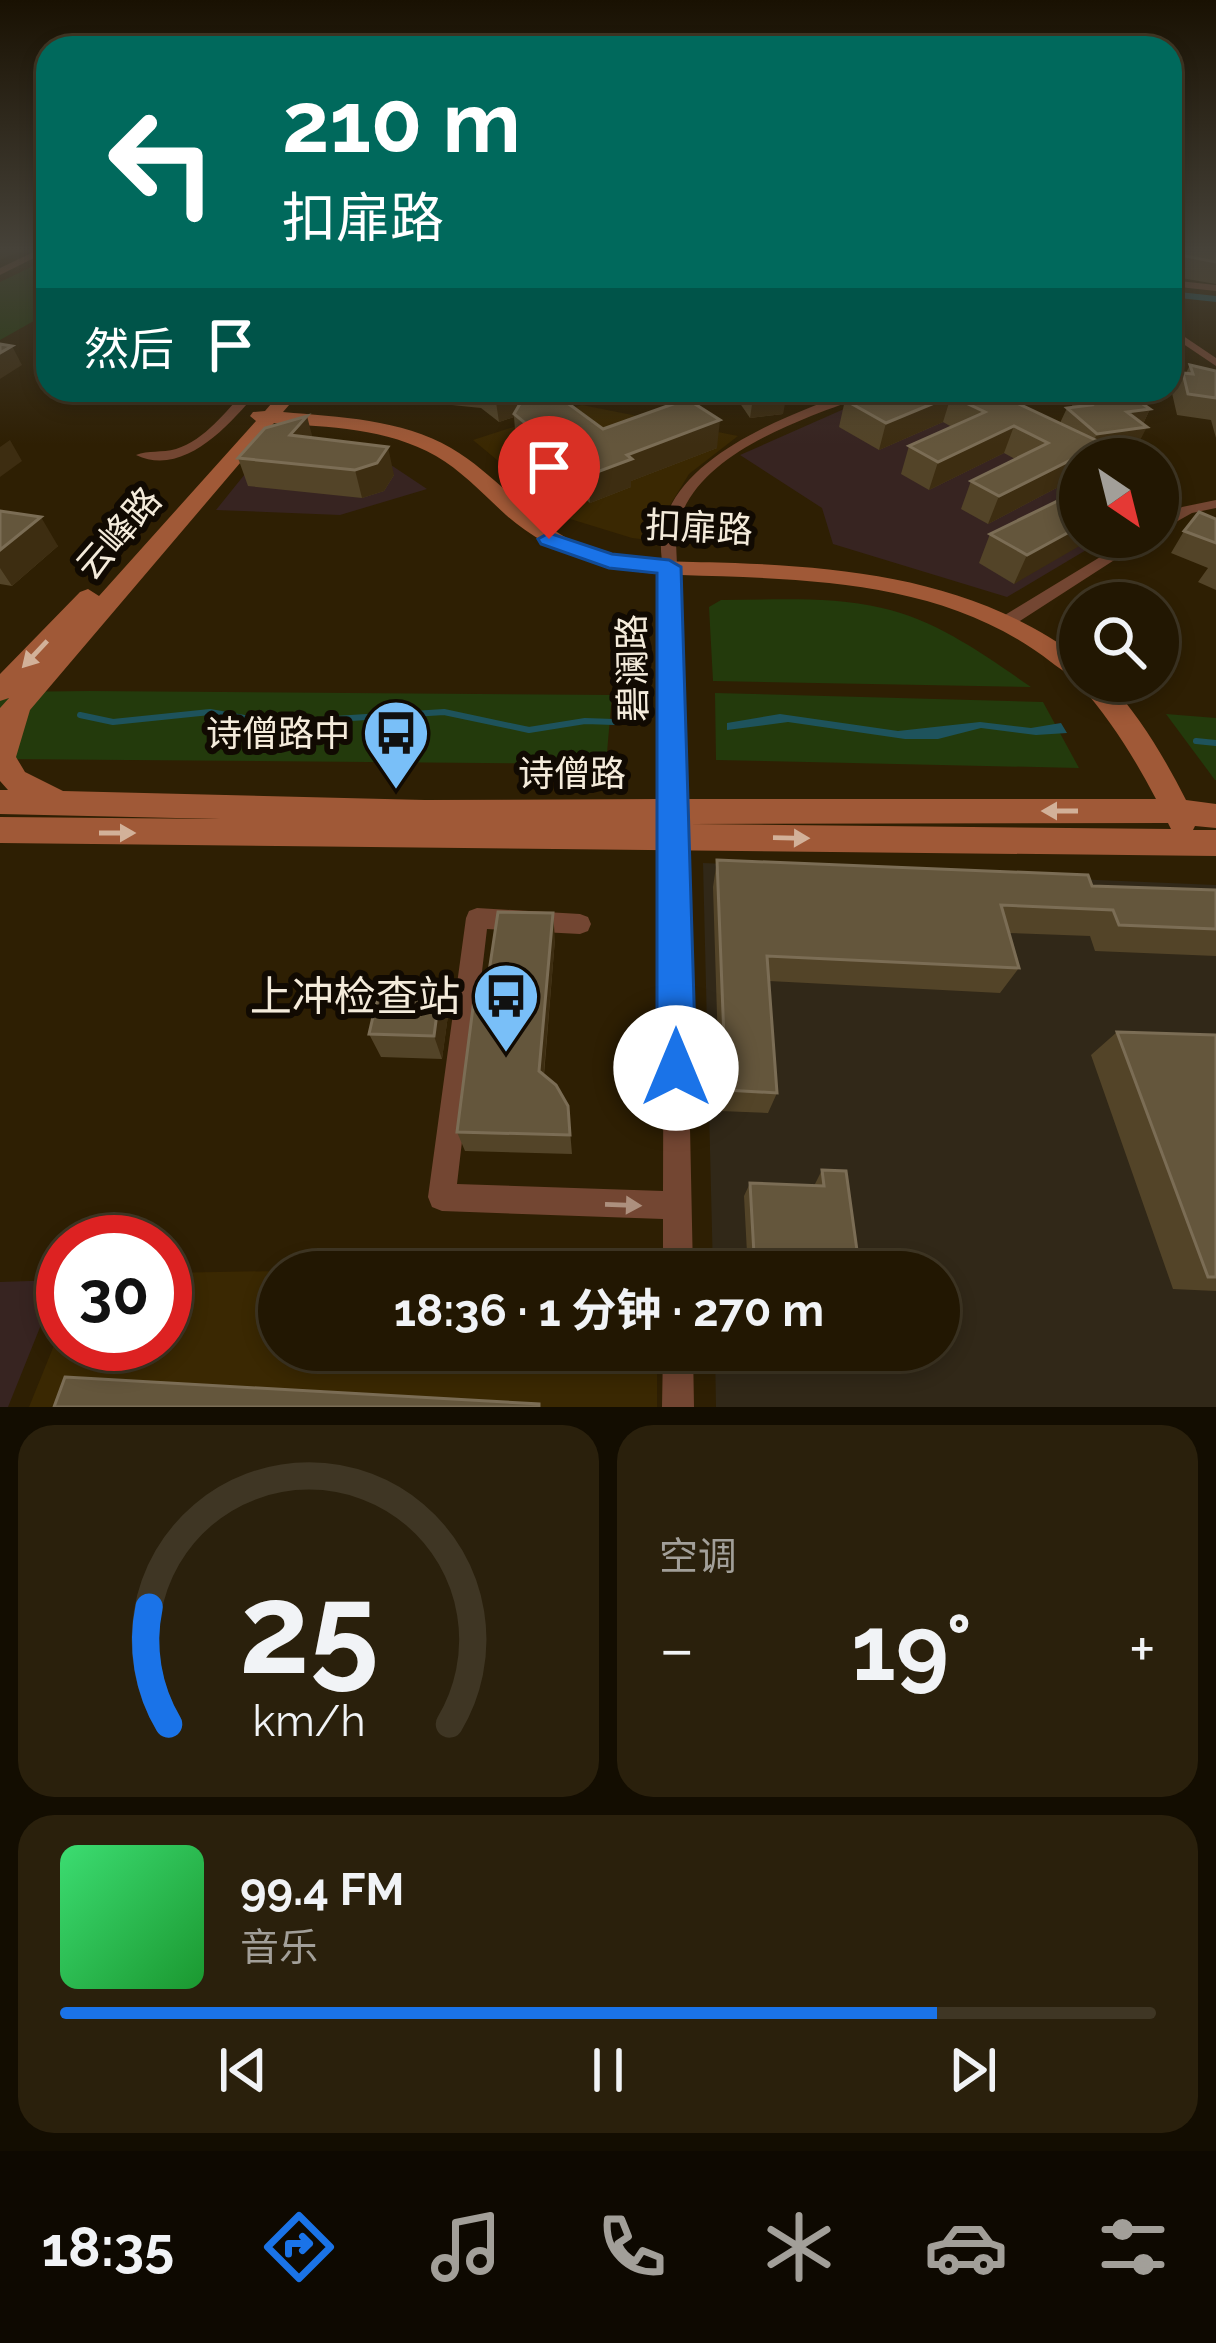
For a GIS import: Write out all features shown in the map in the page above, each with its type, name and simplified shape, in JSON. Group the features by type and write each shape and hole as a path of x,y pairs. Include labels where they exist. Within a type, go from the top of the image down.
{"street":[{"path":"1182,339 1216,363"},
{"path":"149,456 191,451 241,402"},
{"name":"云峰路","path":"264,416 273,402"},
{"name":"云峰路","path":"0,726 11,696 280,402"},
{"name":"碧澜路","path":"678,1251 674,824 665,544 680,499 696,482 751,440 838,402"},
{"name":"扣扉路","path":"264,416 367,427 415,439 451,458 549,539 609,561 875,578 938,593 1006,622 1059,657"},
{"path":"1179,514 1216,504"},
{"path":"1006,622 1109,558"},
{"path":"0,842 58,818 15,780 1,758 11,696"},
{"path":"1111,702 1157,769 1177,811 1204,842"},
{"name":"诗僧路","path":"0,802 58,818"},
{"name":"诗僧路","path":"674,824 1177,811 1216,815"},
{"name":"诗僧路","path":"0,830 58,818 674,824 1204,842"},
{"path":"580,924 477,919 442,1197 678,1206"},
{"path":"678,1371 678,1407"}],"shaded area":[{"path":"860,402 921,402 1059,451 1059,558 1073,558 1007,597 833,544 822,508 740,455"},
{"path":"582,405 738,436 689,474 661,520 657,541 632,538 567,518 473,440"},
{"path":"261,454 376,455 427,489 340,515 216,510"},
{"path":"703,863 1216,885 1216,1407 716,1407 715,1371 960,1371 960,1251 712,1251"},
{"path":"258,1271 258,1371 657,1371 657,1407 29,1407 44,1371 192,1371 192,1273"},
{"path":"36,1281 36,1337 8,1407 0,1407 0,1282"}],"green space":[{"path":"0,314 36,314 36,320 0,340"},
{"path":"721,600 802,600 882,608 960,640 1031,687 713,681 709,607"},
{"path":"0,692 612,695 606,764 0,759"},
{"path":"715,693 1043,702 1079,768 716,760"},
{"path":"1166,714 1216,718 1216,780 1215,780"}],"water":[{"path":"780,714 898,731 980,722 1031,728 1061,723 1067,733 1036,735 981,728 938,739 905,739 788,722 727,730 727,723"}],"building":[{"path":"1190,365 1216,371 1216,398 1188,394 1183,373 1193,374"},
{"path":"521,402 566,402 603,429 679,402 692,402 720,420 627,455 632,459 589,475 514,414"},
{"path":"849,402 937,402 886,423"},
{"path":"964,402 1015,402 1091,438 1059,438 1059,466 999,496 971,481 1048,443 1014,426 938,462 909,446 985,412"},
{"path":"1087,402 1140,402 1150,409 1127,412 1147,427 1097,434 1067,408 1091,405"},
{"path":"307,416 290,435 388,447 377,463 355,470 238,458 265,428"},
{"path":"1059,500 1059,537 1027,555 990,534"},
{"path":"0,511 41,517 0,550"},
{"path":"1199,512 1216,519 1216,543 1184,531"},
{"path":"717,860 1088,875 1092,886 1216,890 1216,929 1119,925 1113,910 1001,905 1019,968 767,956 777,1093 726,1090"},
{"path":"498,912 553,913 539,1071 556,1085 568,1106 570,1135 457,1132 476,984 487,985"},
{"path":"381,982 441,983 434,1036 369,1034"},
{"path":"1117,1032 1216,1035 1216,1277 1208,1277"},
{"path":"822,1170 846,1171 857,1251 754,1251 750,1183 824,1186"},
{"path":"65,1377 539,1404 539,1407 54,1407"}],"waterway":[{"path":"80,715 113,722 210,712 273,723 444,712 529,730 585,721 614,722"},
{"path":"1196,741 1216,743"}],"place":[{"name":"诗僧路中","path":"396,792"},
{"name":"上冲检查站","path":"506,1055"}],"route":[{"path":"549,539 609,561 669,567 676,1068"}]}
